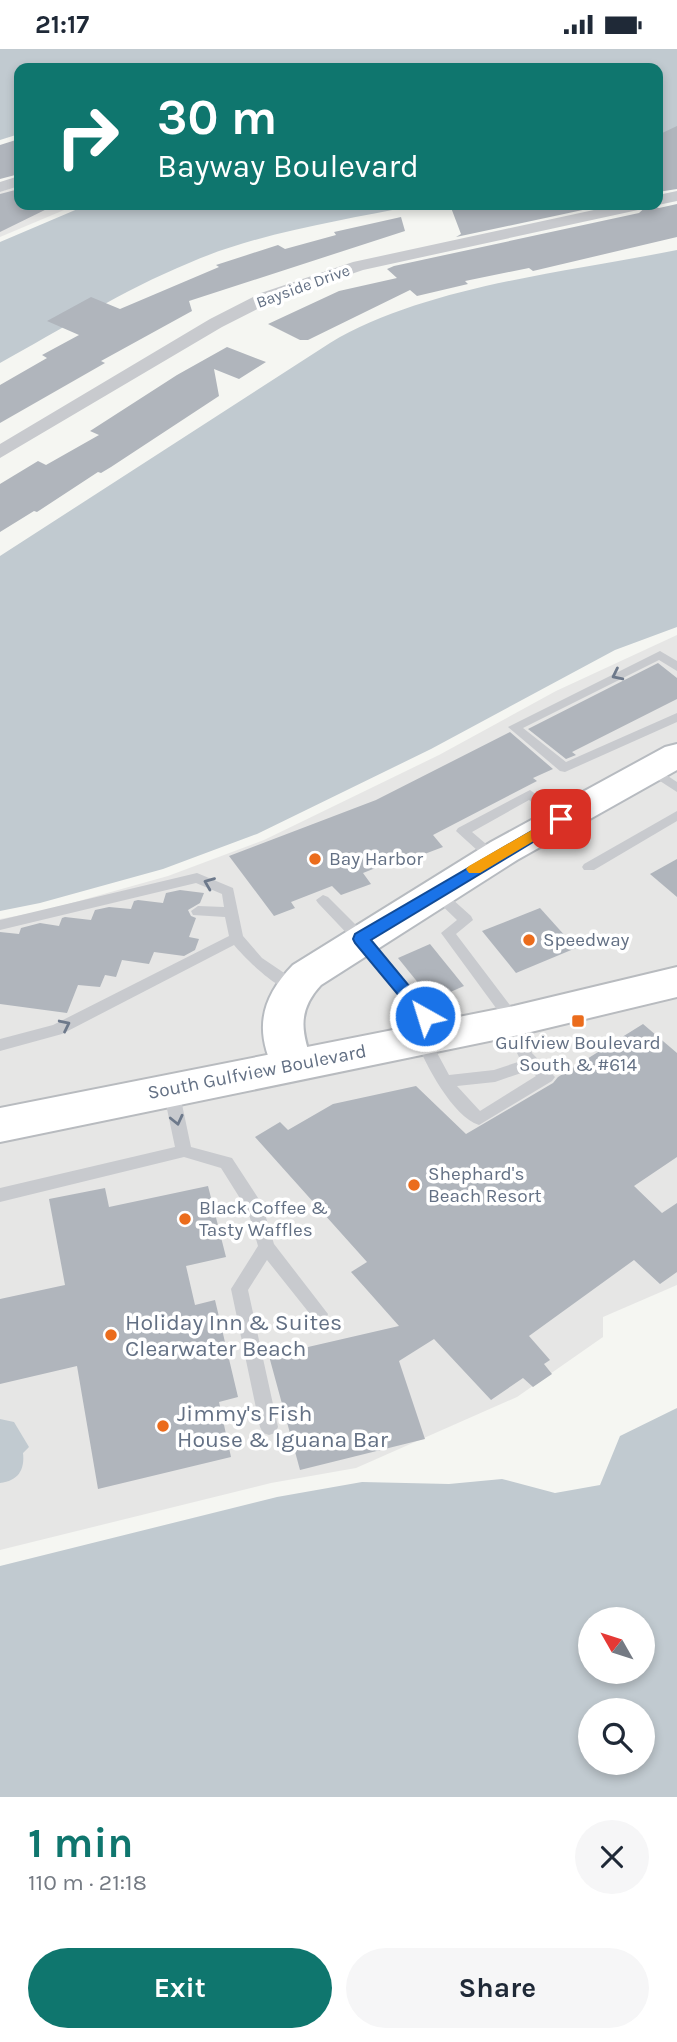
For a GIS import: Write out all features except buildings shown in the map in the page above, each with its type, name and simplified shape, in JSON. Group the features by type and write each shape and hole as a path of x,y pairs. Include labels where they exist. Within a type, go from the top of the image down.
{"main road":[{"path":"292,1065 281,1032 283,1013 294,987 307,975 436,892 561,819 668,771"},
{"name":"South Gulfview Boulevard","path":"0,1125 514,1021 676,984"}],"street":[{"name":"Bayside Drive","path":"0,451 216,323 267,297 359,266 615,210"}],"lane":[{"path":"677,667 660,655 514,727 565,768 677,717"},
{"path":"589,867 677,815"},
{"path":"0,925 197,878 228,891 236,939 257,962 294,987"},
{"path":"323,900 361,939 432,1038 431,1062 455,1097 479,1119 547,1077 532,1063 519,1043 514,1021 448,933 466,920 436,892"},
{"path":"198,911 232,912"},
{"path":"0,1045 57,1030 236,939"},
{"path":"444,1081 495,1076 532,1063"},
{"path":"170,1089 184,1151"},
{"path":"0,1195 184,1151 226,1163 256,1209 267,1247 320,1314"},
{"path":"267,1247 239,1289 269,1427"}],"shaded area":[{"path":"0,49 677,49 677,142 663,146 663,63 14,63 14,136 0,140"},
{"path":"14,187 14,210 64,210 0,237 0,192"},
{"path":"75,210 391,210 301,228 216,252 140,285 0,363 0,242"},
{"path":"677,250 677,627 615,650 431,749 257,834 163,869 40,903 0,911 0,556 330,343 368,324 453,294 498,283"},
{"path":"677,635 677,744 585,793 316,953 274,1057 0,1113 0,919 43,911 168,876 264,840 439,755 556,691"},
{"path":"677,767 677,970 302,1052 297,1016 307,992 409,922"},
{"path":"677,994 677,1285 603,1317 603,1337 517,1397 356,1468 271,1483 0,1550 0,1137"},
{"path":"677,1408 677,1797 0,1797 0,1566 277,1497 362,1482 449,1484 502,1479 555,1493 600,1485 620,1436"},
{"path":"0,1419 14,1422 29,1447 23,1453 23,1465 19,1474 0,1483"}],"slow traffic":[{"path":"474,869 532,835"}],"place":[{"name":"Bay Harbor","path":"315,859"},
{"name":"Speedway","path":"529,940"},
{"name":"Gulfview Boulevard South & #614","path":"578,1021"},
{"name":"Shephard's Beach Resort","path":"414,1185"},
{"name":"Black Coffee & Tasty Waffles","path":"185,1219"},
{"name":"Holiday Inn & Suites Clearwater Beach","path":"111,1335"},
{"name":"Jimmy's Fish House & Iguana Bar","path":"163,1426"}],"route":[{"path":"425,1016 361,939 561,819"}]}
